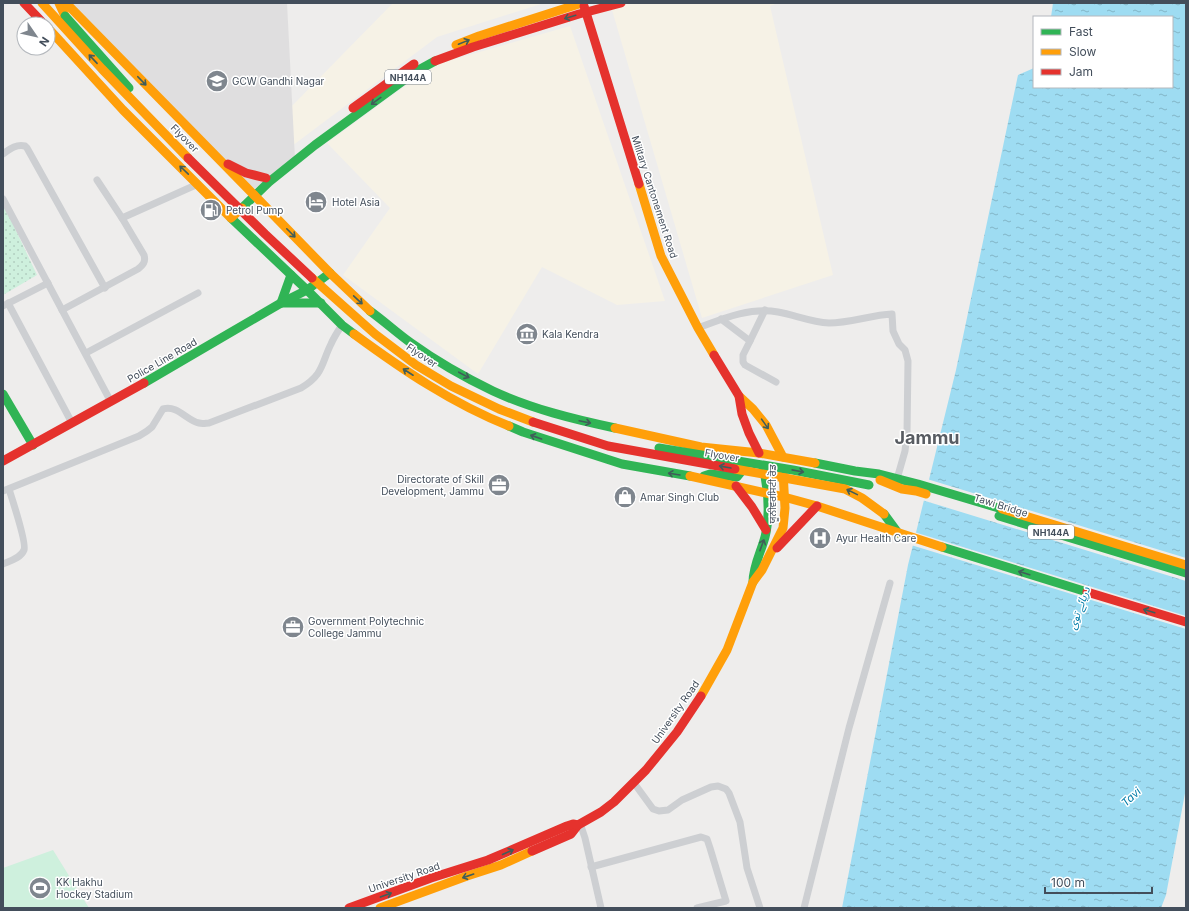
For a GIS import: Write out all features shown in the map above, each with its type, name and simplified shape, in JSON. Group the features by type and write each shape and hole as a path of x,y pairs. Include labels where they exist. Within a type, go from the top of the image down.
{"main road":[{"path":"24,3 36,16"},
{"name":"Flyover","path":"42,3 132,100 242,212 356,319 402,355 438,379 486,404 572,436 608,446 846,489 862,498 884,514 902,535"},
{"name":"Flyover","path":"59,3 65,16 137,96 247,208 360,315 405,351 441,374 489,399 526,415 574,431 603,438 793,470 869,485 902,488"},
{"path":"66,3 252,194 367,308 411,343 446,366 493,391 530,406 576,420 701,447 759,453 879,474 917,487 1186,565"},
{"name":"NH144A","path":"229,215 252,194 266,178 305,144 414,64 441,51 479,36 583,6 621,3"},
{"name":"NH144A","path":"252,194 315,145 427,64 583,6"},
{"name":"Military Cantonement Road","path":"583,6 661,256 698,328 739,396 742,414 759,453"},
{"path":"56,37 123,110 342,325 396,364 433,388 496,421 568,448 622,464 701,478 767,494 784,496 902,535 1186,622"},
{"path":"218,159 247,174 266,178"},
{"name":"Police Line Road","path":"3,460 111,402 281,303 307,290 330,273"},
{"path":"291,274 281,303 321,303"},
{"path":"739,396 753,409 766,425 783,457"},
{"path":"4,397 33,445"},
{"path":"701,478 710,474 737,477 742,468 742,460 740,456 730,450"},
{"name":"ਯੂਨੀਵਰਸਿਟੀ ਰੋਡ","path":"753,582 754,568 765,538 768,513 764,472 759,453"},
{"name":"ਯੂਨੀਵਰਸਿਟੀ ਰੋਡ","path":"753,582 767,560 783,528 785,508 783,457"},
{"name":"Tawi Bridge","path":"856,471 902,488 917,487 1186,573"},
{"path":"736,486 749,502 766,530"},
{"path":"767,560 817,506"},
{"name":"University Road","path":"380,908 467,876 502,865 571,834 579,824 608,806 646,770 677,732 704,692 727,650 753,582"},
{"name":"University Road","path":"349,908 431,878 488,860 567,826 579,824"}],"street":[{"path":"3,154 14,147 21,145 27,148 104,288"},
{"path":"62,310 138,270 143,265 145,260 144,255 122,218 97,180"},
{"path":"122,218 198,184"},
{"path":"3,199 111,402"},
{"path":"48,283 5,305 72,423"},
{"path":"86,353 198,293"},
{"path":"698,328 745,312 765,310 830,323 892,314 894,331 899,344 905,350 908,361 906,445 897,479"},
{"path":"765,310 743,355 743,362 745,365 776,382"},
{"path":"721,319 750,342"},
{"path":"3,564 22,553 24,548 23,539 6,490 139,436 150,429 161,411 165,408 176,410 202,424 209,423 301,388 321,370 330,344 342,325"},
{"path":"804,908 849,728 890,582"},
{"path":"634,783 653,809 659,811 668,810 682,800 711,787 718,786 726,789 740,822 747,868 760,908"},
{"path":"579,824 601,908"},
{"path":"591,867 704,837 707,839 726,901 697,908"}],"shaded area":[{"name":"GCW Gandhi Nagar","path":"68,3 287,3 295,159 250,192"},
{"path":"393,3 544,3 437,37 292,146 290,108"},
{"path":"610,3 778,3 770,6 833,275 702,318"},
{"path":"570,26 665,301 617,305 542,267 478,374 343,275 390,208 327,143 434,65"}],"green space":[{"path":"3,203 37,275 3,295"},
{"name":"KK Hakhu Hockey Stadium","path":"53,850 89,908 3,908 3,868"}],"water":[{"path":"1053,3 1186,3 1186,788 1166,895 1161,908 842,908 908,565 956,370 1018,75 1033,68 1033,88 1173,88 1173,16 1051,16"}],"pier":[{"path":"927,479 1186,558 1186,581 922,500"},
{"path":"914,532 1186,616 1186,629 911,545"}],"traffic: fast":[{"path":"65,16 129,88"},
{"path":"242,208 269,182 315,145 415,72 435,61"},
{"path":"231,218 342,325 354,334"},
{"path":"144,383 281,303 307,290 330,273"},
{"path":"281,303 291,275"},
{"path":"282,303 321,303"},
{"path":"370,311 430,356 493,391 553,413 615,428"},
{"path":"3,394 33,445"},
{"path":"509,426 523,432 622,464 690,476"},
{"path":"659,448 793,470 869,485"},
{"path":"815,463 879,474 1002,509"},
{"path":"704,476 710,474 737,477 741,472 743,464"},
{"path":"753,582 754,570 765,537 768,519 767,492 763,466"},
{"path":"884,514 898,533"},
{"path":"999,516 1186,573"},
{"path":"942,547 1087,592"}],"traffic: slow":[{"path":"42,3 102,69 188,158"},
{"path":"59,3 65,16"},
{"path":"66,3 254,195"},
{"path":"456,45 479,36 582,3"},
{"path":"56,37 123,110 231,218 242,208"},
{"path":"639,184 661,256 698,328 714,355"},
{"path":"254,195 330,273 370,311"},
{"path":"312,278 375,334 416,365 451,386 499,409 533,422"},
{"path":"354,334 448,397 509,426"},
{"path":"739,396 753,409 766,425 783,457"},
{"path":"615,428 701,447 759,453 815,463"},
{"path":"735,469 845,489 862,498 884,514"},
{"path":"701,696 727,650 753,582 762,570 783,528 785,508 783,471"},
{"path":"690,476 817,506 942,547"},
{"path":"880,480 902,489 926,494"},
{"path":"1002,509 1186,565"},
{"path":"380,908 501,865 532,851"}],"traffic: jam":[{"path":"24,3 36,16"},
{"path":"435,61 473,47 579,14 621,3"},
{"path":"584,6 639,184"},
{"path":"353,108 414,64"},
{"path":"188,158 312,278"},
{"path":"228,164 246,173 266,178"},
{"path":"714,355 739,396 742,414 759,453"},
{"path":"3,461 144,383"},
{"path":"533,422 608,446 735,469"},
{"path":"736,486 752,507 766,530"},
{"path":"777,548 817,506"},
{"path":"1087,592 1186,622"},
{"path":"532,851 571,834 578,825 601,812 614,802 646,770 677,732 701,696"},
{"path":"349,908 431,878 488,860 567,826 573,824 578,825"}],"place":[{"name":"GCW Gandhi Nagar","path":"217,81"},
{"name":"Hotel Asia","path":"316,202"},
{"name":"Petrol Pump","path":"211,210"},
{"name":"Kala Kendra","path":"527,334"},
{"name":"Directorate of Skill Development, Jammu","path":"499,485"},
{"name":"Amar Singh Club","path":"625,497"},
{"name":"Ayur Health Care","path":"820,538"},
{"name":"Government Polytechnic College Jammu","path":"293,627"},
{"name":"KK Hakhu Hockey Stadium","path":"40,888"}],"district":[{"name":"Jammu","path":"927,437"}],"water label":[{"name":"دریائے توی","path":"1079,608"},
{"name":"Tavi","path":"1131,797"}]}
